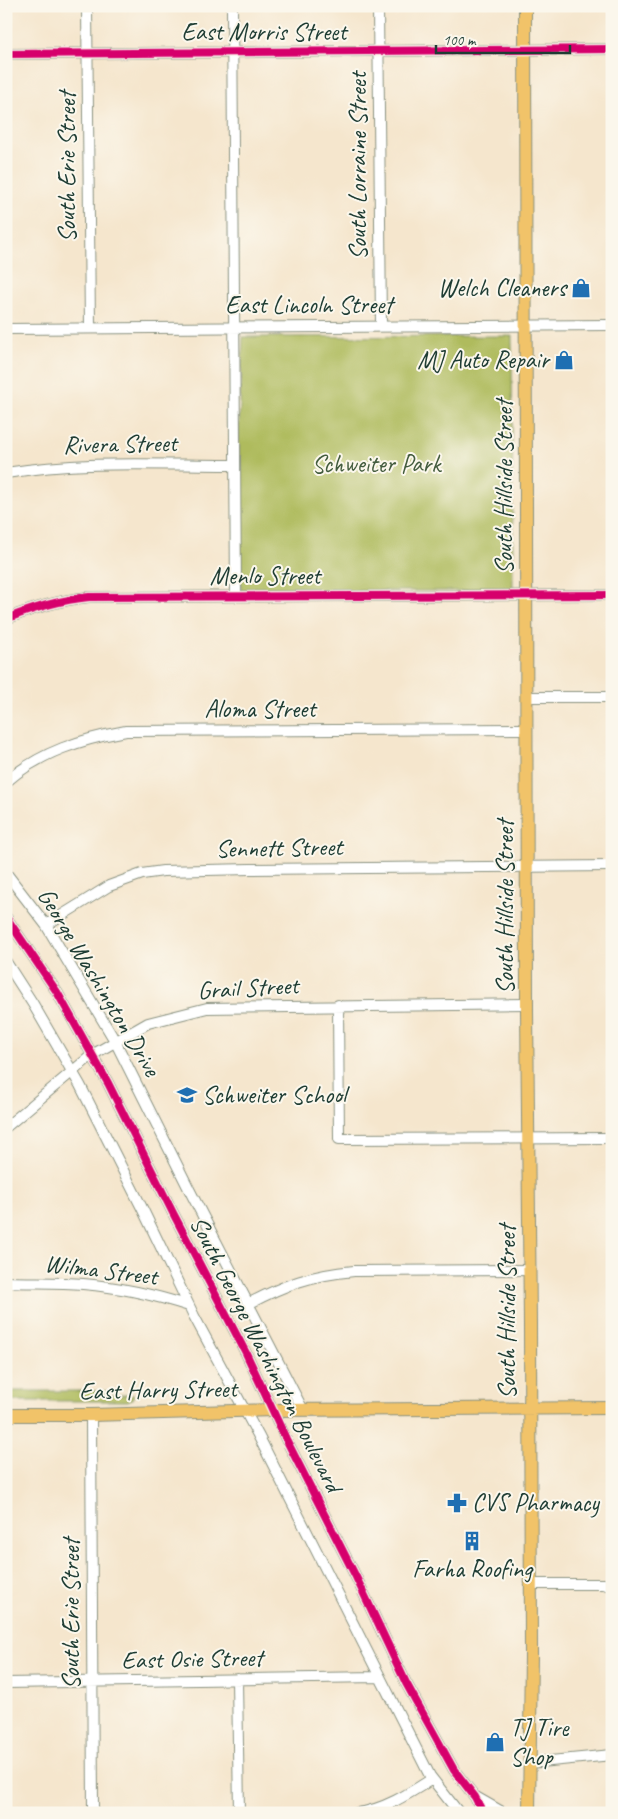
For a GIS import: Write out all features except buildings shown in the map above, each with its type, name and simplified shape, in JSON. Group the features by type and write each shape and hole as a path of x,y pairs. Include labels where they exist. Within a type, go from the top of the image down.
{"main road":[{"name":"South Hillside Street","path":"525,6 531,1811"},
{"name":"East Harry Street","path":"6,1414 91,1415 244,1410 612,1408"}],"street":[{"name":"South Erie Street","path":"88,6 90,328"},
{"path":"232,6 236,596"},
{"name":"South Lorraine Street","path":"378,6 381,326"},
{"name":"East Morris Street","path":"6,54 612,49"},
{"name":"East Lincoln Street","path":"6,329 612,324"},
{"name":"Rivera Street","path":"6,474 38,468 79,465 235,464"},
{"name":"Menlo Street","path":"6,619 28,610 81,598 612,595"},
{"path":"527,697 612,697"},
{"name":"Aloma Street","path":"6,782 45,755 99,736 126,731 527,729"},
{"name":"Sennett Street","path":"46,925 108,886 142,874 163,871 612,866"},
{"name":"George Washington Drive","path":"6,873 46,925 115,1041 302,1410"},
{"name":"South George Washington Boulevard","path":"6,917 57,992 92,1055 246,1353 406,1683 454,1770 475,1797 483,1813"},
{"path":"6,962 34,1004 72,1071 144,1210 189,1306 432,1779 459,1813"},
{"name":"Grail Street","path":"6,1127 92,1055 115,1041 148,1023 207,1008 528,1004"},
{"path":"338,1005 339,1139 612,1138"},
{"path":"248,1304 279,1288 325,1274 354,1271 530,1270"},
{"name":"Wilma Street","path":"6,1282 101,1286 144,1294 189,1306"},
{"name":"South Erie Street","path":"91,1415 93,1813"},
{"path":"531,1584 604,1584 612,1587"},
{"name":"East Osie Street","path":"6,1683 379,1677"},
{"path":"237,1679 239,1813"},
{"path":"530,1763 612,1755"},
{"path":"358,1813 366,1812 408,1795 432,1779"},
{"name":"South George Washington Boulevard","path":"475,1797 504,1813"}],"green space":[{"name":"Schweiter Park","path":"512,336 513,591 241,591 239,426 243,337"},
{"path":"6,1391 107,1391 112,1395 134,1395 128,1401 6,1401"}],"cycle path":[{"path":"6,54 612,49"},
{"path":"6,619 47,605 89,597 612,595"},
{"path":"6,917 57,992 108,1083 246,1353 286,1439 356,1577 406,1683 454,1770 475,1797 483,1813"}],"place":[{"name":"Welch Cleaners","path":"581,288"},
{"name":"MJ Auto Repair","path":"564,360"},
{"name":"Schweiter School","path":"187,1095"},
{"name":"CVS Pharmacy","path":"457,1503"},
{"name":"Farha Roofing","path":"472,1541"},
{"name":"TJ Tire Shop","path":"495,1742"}]}
